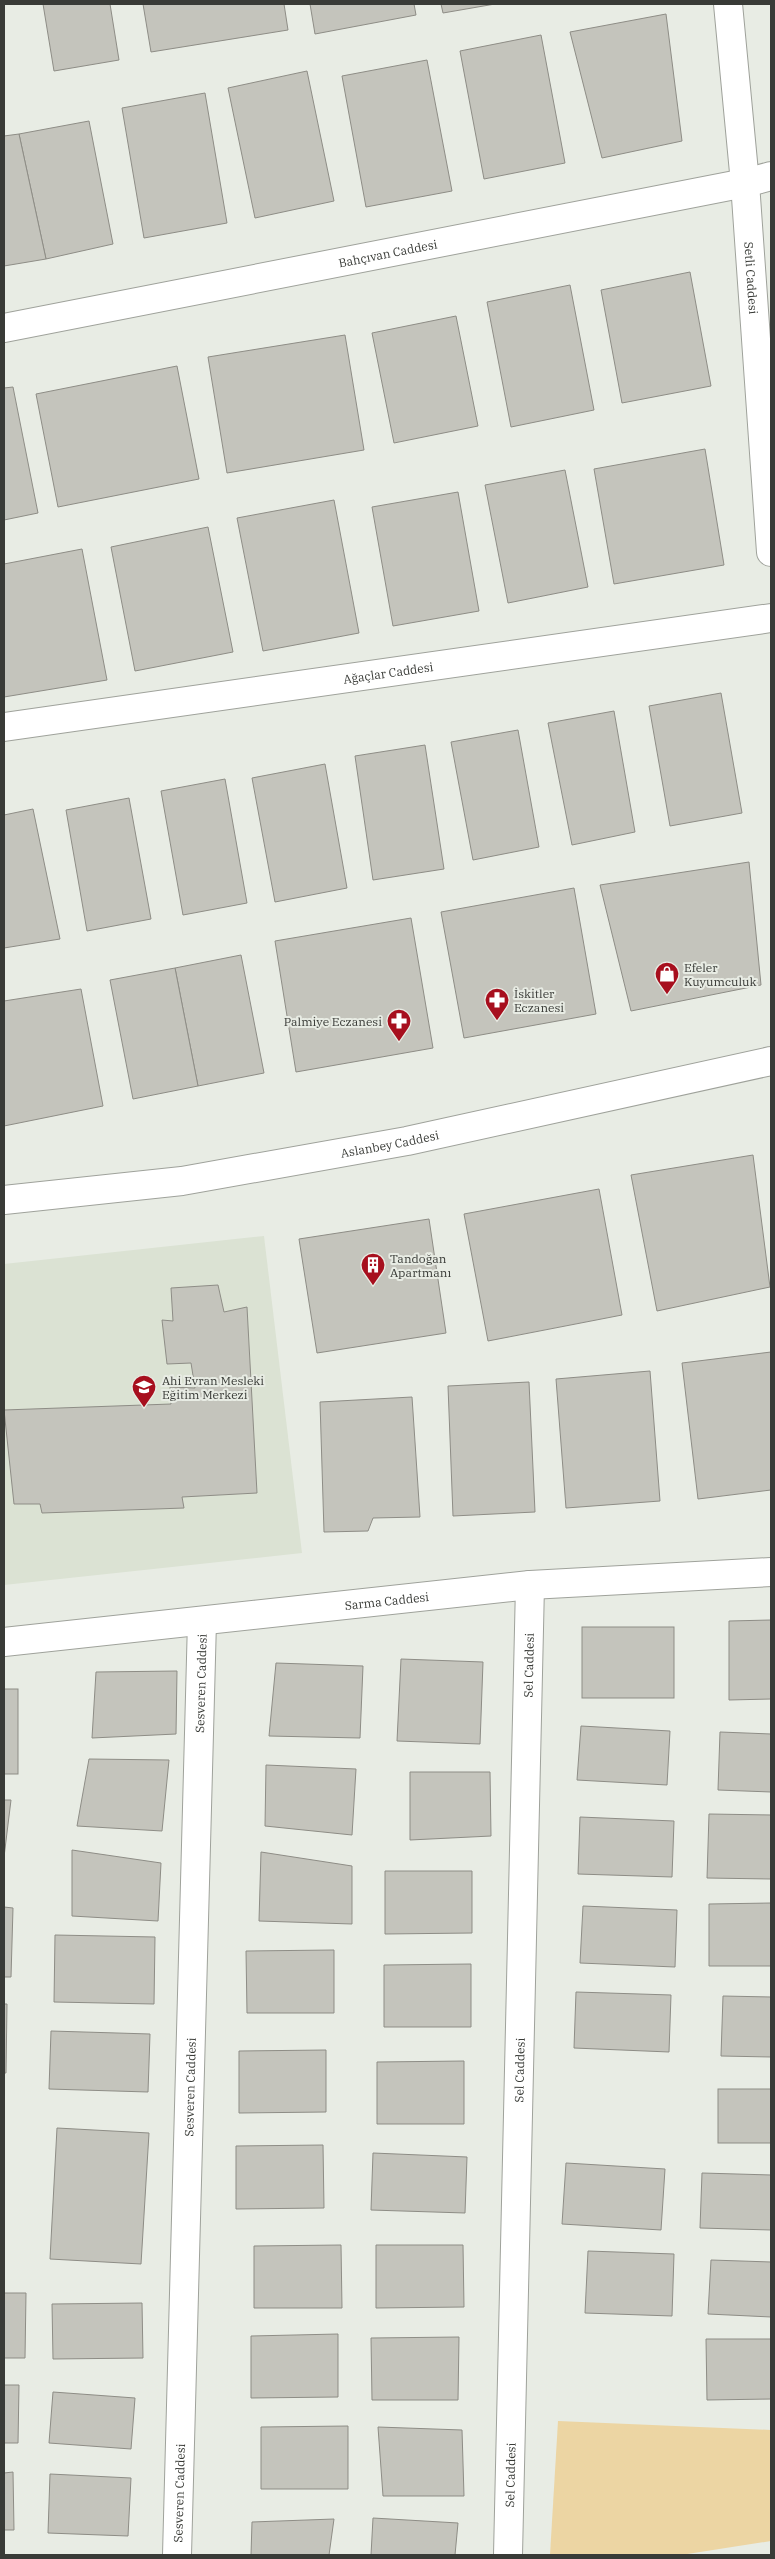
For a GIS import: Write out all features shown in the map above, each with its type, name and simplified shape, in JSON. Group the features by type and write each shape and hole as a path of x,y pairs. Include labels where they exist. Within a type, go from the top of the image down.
{"street":[{"name":"Setli Caddesi","path":"728,4 745,183 771,552"},
{"name":"Bahçıvan Caddesi","path":"4,328 745,183 771,176"},
{"name":"Ağaçlar Caddesi","path":"4,727 771,618"},
{"name":"Aslanbey Caddesi","path":"4,1200 182,1181 407,1140 771,1061"},
{"name":"Sarma Caddesi","path":"4,1642 530,1585 771,1572"},
{"name":"Sel Caddesi","path":"508,2555 530,1585"},
{"name":"Sesveren Caddesi","path":"177,2555 202,1621"}],"shaded area":[{"name":"Ahi Evran Mesleki Eğitim Merkezi","path":"264,1236 302,1553 4,1585 4,1264"},
{"path":"558,2421 771,2430 771,2541 681,2555 550,2555"}],"building":[{"path":"43,4 110,4 119,60 54,71"},
{"path":"143,4 284,4 288,30 151,52"},
{"path":"310,4 414,4 416,15 315,34"},
{"path":"441,4 495,4 443,13"},
{"path":"666,14 682,141 602,158 570,32"},
{"path":"541,35 565,163 484,179 460,51"},
{"path":"427,60 452,191 366,207 342,76"},
{"path":"307,71 334,201 255,218 228,88"},
{"path":"205,93 227,223 144,238 122,108"},
{"path":"89,121 113,244 46,259 19,134"},
{"path":"19,134 46,259 4,266 4,136"},
{"path":"690,272 711,386 622,403 601,290"},
{"path":"570,285 594,410 511,427 487,302"},
{"path":"456,316 478,426 394,443 372,333"},
{"path":"345,335 364,450 227,473 208,357"},
{"path":"177,366 199,479 58,507 36,394"},
{"path":"13,387 38,513 4,520 4,388"},
{"path":"705,449 724,565 614,584 594,469"},
{"path":"565,470 588,587 508,603 485,485"},
{"path":"458,492 479,611 393,626 372,507"},
{"path":"334,500 359,633 263,651 237,518"},
{"path":"208,527 233,652 135,671 111,547"},
{"path":"82,549 107,680 4,697 4,564"},
{"path":"721,693 742,813 670,826 649,706"},
{"path":"614,711 635,832 572,845 548,723"},
{"path":"518,730 539,847 473,860 451,742"},
{"path":"425,745 444,869 373,880 355,756"},
{"path":"325,764 347,888 275,902 252,778"},
{"path":"225,779 247,903 183,915 161,791"},
{"path":"129,798 151,919 87,931 66,810"},
{"path":"33,809 60,939 4,948 4,815"},
{"path":"749,862 761,985 631,1011 600,885"},
{"path":"574,888 596,1014 464,1038 441,912"},
{"path":"411,918 433,1048 296,1072 275,941"},
{"path":"241,955 264,1073 198,1086 175,968"},
{"path":"175,968 198,1086 133,1099 110,980"},
{"path":"81,989 103,1106 4,1126 4,1001"},
{"path":"753,1155 770,1287 657,1311 631,1175"},
{"path":"599,1189 622,1315 488,1341 464,1214"},
{"name":"Tandoğan Apartmanı","path":"429,1219 446,1333 317,1353 299,1239"},
{"path":"218,1285 224,1312 247,1307 257,1493 182,1497 184,1508 42,1513 40,1504 14,1504 4,1410 171,1404 170,1387 195,1388 191,1363 167,1364 162,1320 173,1321 171,1288"},
{"path":"771,1352 771,1490 698,1499 682,1363"},
{"path":"650,1371 660,1501 566,1508 556,1379"},
{"path":"529,1382 535,1512 453,1516 448,1386"},
{"path":"412,1397 420,1517 373,1518 368,1531 324,1532 320,1402"},
{"path":"771,1620 771,1699 729,1700 729,1621"},
{"path":"582,1627 674,1627 674,1698 582,1698"},
{"path":"401,1659 483,1662 480,1744 397,1741"},
{"path":"276,1663 363,1666 360,1738 269,1736"},
{"path":"177,1671 176,1734 92,1738 96,1672"},
{"path":"4,1689 18,1689 18,1774 4,1774"},
{"path":"581,1726 670,1731 667,1785 577,1780"},
{"path":"720,1732 771,1734 771,1792 718,1790"},
{"path":"89,1759 169,1760 162,1831 77,1826"},
{"path":"266,1765 356,1769 352,1835 265,1826"},
{"path":"410,1772 490,1772 491,1836 410,1840"},
{"path":"4,1800 11,1800 4,1857"},
{"path":"709,1814 771,1815 771,1879 707,1878"},
{"path":"580,1817 674,1821 672,1877 578,1874"},
{"path":"72,1850 161,1863 158,1921 72,1916"},
{"path":"261,1852 352,1866 352,1924 259,1921"},
{"path":"385,1871 472,1871 472,1933 385,1934"},
{"path":"771,1903 771,1966 709,1966 709,1904"},
{"path":"583,1906 677,1910 675,1967 580,1963"},
{"path":"4,1907 13,1908 11,1977 4,1977"},
{"path":"55,1935 155,1937 154,2004 54,2002"},
{"path":"334,1950 334,2013 247,2013 246,1951"},
{"path":"471,1964 471,2027 384,2027 384,1965"},
{"path":"576,1992 671,1995 669,2052 574,2048"},
{"path":"723,1996 771,1997 771,2057 721,2056"},
{"path":"4,2004 7,2004 6,2073 4,2073"},
{"path":"51,2031 150,2034 148,2092 49,2089"},
{"path":"326,2050 326,2112 239,2113 239,2051"},
{"path":"464,2061 464,2124 377,2124 377,2062"},
{"path":"718,2089 771,2089 771,2143 718,2143"},
{"path":"57,2128 149,2133 141,2264 50,2259"},
{"path":"323,2145 324,2208 236,2209 236,2146"},
{"path":"373,2153 467,2157 465,2213 371,2210"},
{"path":"566,2163 665,2169 661,2230 562,2224"},
{"path":"702,2173 771,2175 771,2230 700,2228"},
{"path":"341,2245 342,2308 254,2308 254,2246"},
{"path":"376,2245 463,2245 464,2307 376,2308"},
{"path":"588,2251 674,2254 672,2316 585,2313"},
{"path":"711,2260 771,2262 771,2317 708,2314"},
{"path":"4,2293 26,2293 25,2358 4,2358"},
{"path":"142,2303 143,2358 53,2359 52,2304"},
{"path":"338,2334 338,2397 251,2398 251,2336"},
{"path":"459,2337 458,2400 372,2400 371,2338"},
{"path":"706,2339 771,2339 771,2399 707,2400"},
{"path":"4,2385 19,2385 18,2443 4,2443"},
{"path":"53,2392 135,2398 131,2449 49,2443"},
{"path":"348,2426 348,2489 261,2489 261,2427"},
{"path":"378,2427 462,2430 464,2496 383,2496"},
{"path":"13,2472 14,2530 4,2530 4,2473"},
{"path":"50,2474 131,2478 128,2536 48,2533"},
{"path":"373,2518 458,2523 455,2555 371,2555"},
{"path":"334,2519 329,2555 251,2555 252,2522"}],"place":[{"name":"Efeler Kuyumculuk","path":"667,995"},
{"name":"İskitler Eczanesi","path":"497,1021"},
{"name":"Palmiye Eczanesi","path":"399,1042"},
{"name":"Tandoğan Apartmanı","path":"373,1286"},
{"name":"Ahi Evran Mesleki Eğitim Merkezi","path":"144,1408"}]}
